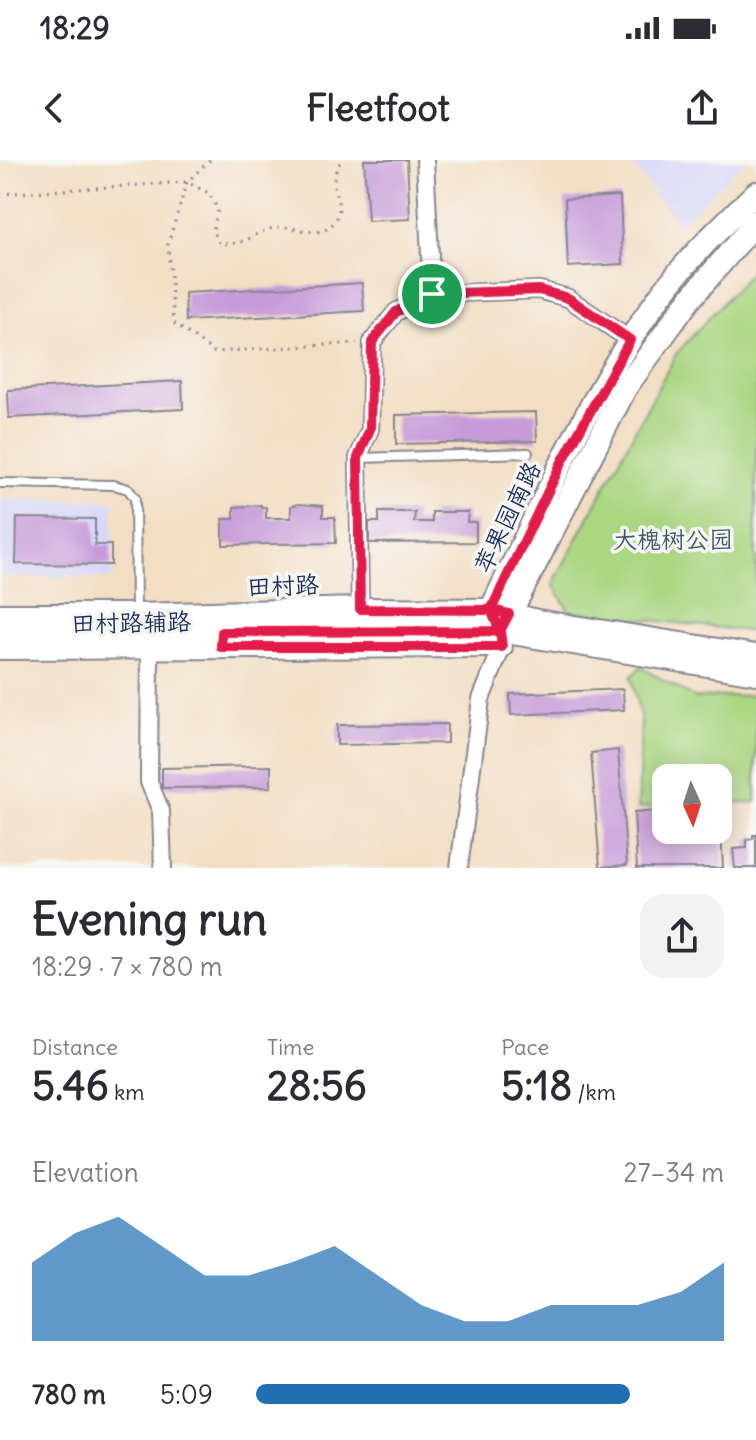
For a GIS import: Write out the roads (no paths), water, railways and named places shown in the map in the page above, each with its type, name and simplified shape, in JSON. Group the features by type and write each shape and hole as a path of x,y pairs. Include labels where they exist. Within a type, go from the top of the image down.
{"main road":[{"name":"苹果园南路","path":"501,626 562,462 630,340 661,294 700,248 756,193"},
{"name":"苹果园南路","path":"501,626 626,387 689,300 756,222"},
{"name":"田村路","path":"0,615 360,609 501,626"},
{"name":"田村路","path":"0,633 221,640 501,626 537,621 756,656"},
{"path":"501,626 756,673"}],"street":[{"path":"425,160 432,294"},
{"path":"360,609 358,458 370,429 372,342 396,312 432,294 539,290 568,298 630,340"},
{"path":"459,868 481,699 501,626"},
{"name":"田村路辅路","path":"0,649 150,649 221,640"},
{"path":"150,649 149,782 161,811 163,868"}],"lane":[{"path":"358,458 528,453"},
{"path":"0,483 114,485 128,489 135,498 136,615"}],"park label":[{"name":"大槐树公园","path":"673,539"}]}
